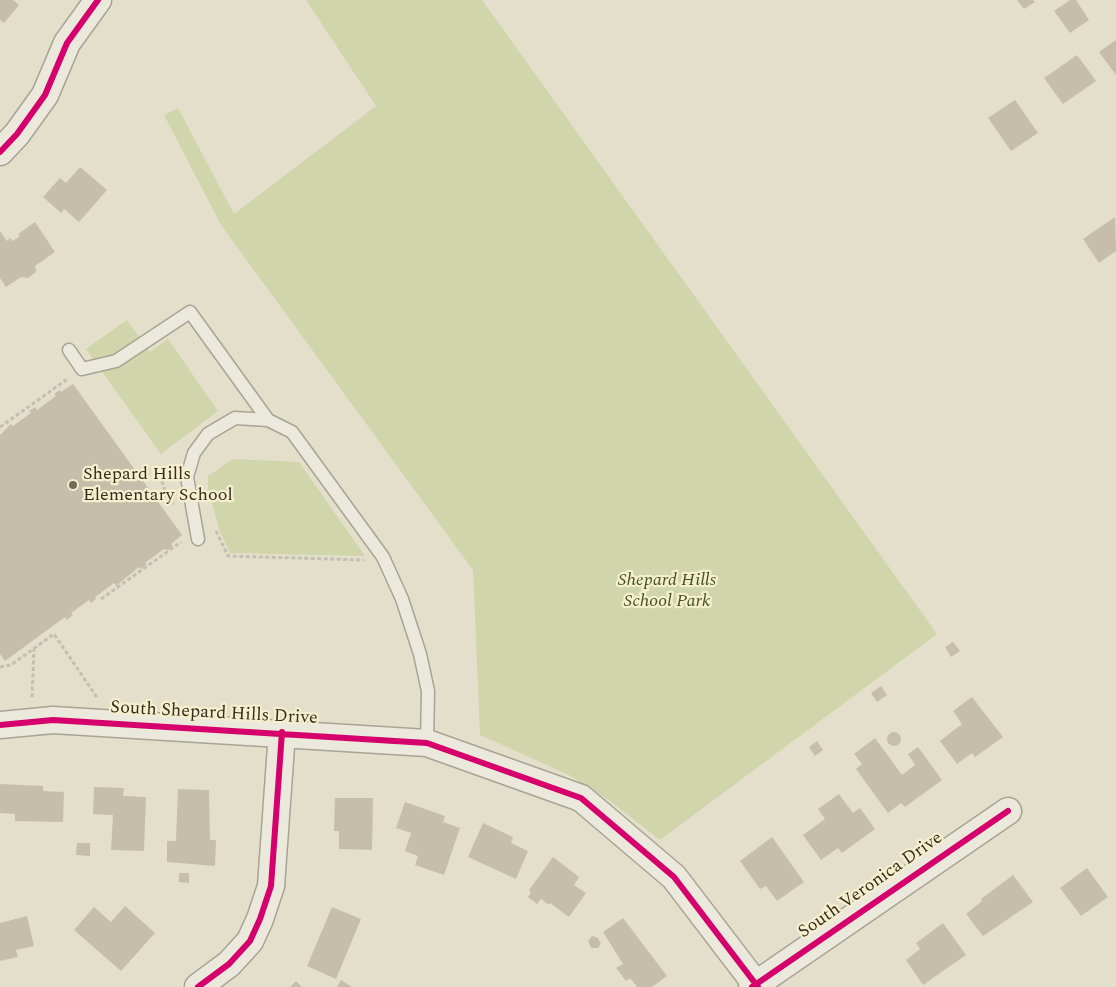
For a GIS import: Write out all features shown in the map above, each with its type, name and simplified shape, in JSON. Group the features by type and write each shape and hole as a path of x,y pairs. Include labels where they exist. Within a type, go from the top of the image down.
{"street":[{"path":"0,152 17,134 45,95 67,43 98,0"},
{"name":"South Shepard Hills Drive","path":"0,725 52,720 282,732 427,743 581,798 674,877 755,986"},
{"path":"198,987 228,964 250,941 271,886 282,732"},
{"name":"South Veronica Drive","path":"755,986 1008,810"}],"lane":[{"path":"69,350 82,369 116,361 190,312 268,420"},
{"path":"198,538 187,477 194,453 208,434 235,418 268,420 292,432 385,561 402,599 420,654 428,691 427,743"}],"path":[{"path":"0,427 82,369"},
{"path":"162,481 167,498 175,504 177,513"},
{"path":"215,529 228,556 385,561"},
{"path":"101,599 184,538"},
{"path":"0,667 11,665 54,634 115,724"},
{"path":"31,722 34,648"}],"green space":[{"name":"Shepard Hills School Park","path":"306,0 482,0 937,634 660,840 610,801 569,775 480,735 473,570 221,225 164,115 178,108 234,214 376,106"},
{"path":"127,320 150,352 168,339 218,411 161,454 86,349"},
{"path":"233,459 299,462 365,556 230,553 220,532 208,488 208,476"}],"building":[{"path":"0,0 13,0 19,5 4,23 0,20"},
{"path":"1017,0 1033,0 1035,2 1024,9"},
{"path":"1070,0 1076,0 1089,20 1070,33 1054,11"},
{"path":"1116,40 1116,75 1099,52"},
{"path":"1077,55 1096,81 1063,104 1044,78"},
{"path":"1015,100 1038,133 1011,151 988,118"},
{"path":"80,167 107,190 79,222 64,209 61,213 43,197 60,178 66,183"},
{"path":"1115,217 1116,251 1099,263 1083,239"},
{"path":"35,222 55,252 35,266 36,272 28,278 21,277 6,287 0,278 0,231 7,241 10,238 13,241 20,236 18,234"},
{"name":"Shepard Hills Elementary School","path":"73,384 182,535 171,544 173,546 168,550 164,549 145,563 147,564 141,569 139,567 116,586 114,583 95,597 96,599 91,603 89,600 71,613 73,615 67,620 65,617 5,661 0,654 0,435 11,424 13,426 31,413 29,411 35,407 37,410 56,396 54,394"},
{"path":"953,642 960,651 951,657 945,647"},
{"path":"881,686 887,695 877,702 871,693"},
{"path":"972,697 1003,737 975,757 972,753 957,764 940,741 962,724 953,711"},
{"path":"894,732 899,734 901,739 899,744 894,746 889,744 887,739 889,734"},
{"path":"875,738 902,775 915,765 908,754 918,747 942,780 905,807 901,803 888,813 856,769 862,764 854,754"},
{"path":"817,741 823,750 815,756 809,747"},
{"path":"0,784 43,786 43,791 64,792 63,822 15,821 15,814 0,813"},
{"path":"94,787 124,788 123,796 146,797 144,851 111,850 113,815 93,814"},
{"path":"178,789 209,790 210,840 216,840 215,866 167,862 167,841 176,841"},
{"path":"839,794 853,813 860,808 875,829 842,853 838,848 821,860 803,835 825,819 818,809"},
{"path":"335,798 373,798 372,850 339,849 339,831 334,831"},
{"path":"405,802 445,816 443,822 460,828 444,875 415,865 418,856 405,851 411,833 396,828"},
{"path":"483,823 513,837 511,843 528,851 516,879 468,857"},
{"path":"772,837 804,882 777,901 766,886 760,889 740,861"},
{"path":"77,843 90,843 90,856 76,855"},
{"path":"553,857 579,877 574,885 586,893 569,917 550,903 549,905 541,899 537,904 528,897 531,892 529,890"},
{"path":"1087,868 1108,897 1081,916 1060,888"},
{"path":"179,873 189,873 189,883 179,882"},
{"path":"1013,875 1033,902 983,936 966,914 982,901 981,899"},
{"path":"125,906 155,933 121,971 74,930 94,907 111,922"},
{"path":"332,907 361,919 336,979 307,966"},
{"path":"27,916 34,946 16,950 18,957 0,961 0,923"},
{"path":"623,918 667,976 652,987 637,987 630,978 626,981 616,968 623,964 603,932"},
{"path":"943,923 966,955 923,985 906,960 920,949 916,943"},
{"path":"592,936 598,938 601,944 598,948 591,948 588,941"},
{"path":"341,980 352,987 337,987"},
{"path":"296,981 302,987 290,987"}],"cycle path":[{"path":"0,152 17,134 45,95 67,43 98,0"},
{"path":"0,725 53,720 427,743 581,798 674,877 758,987"},
{"path":"198,987 229,964 250,941 271,886 282,732"},
{"path":"752,987 1008,811"}],"place":[{"name":"Shepard Hills Elementary School","path":"73,485"}]}
